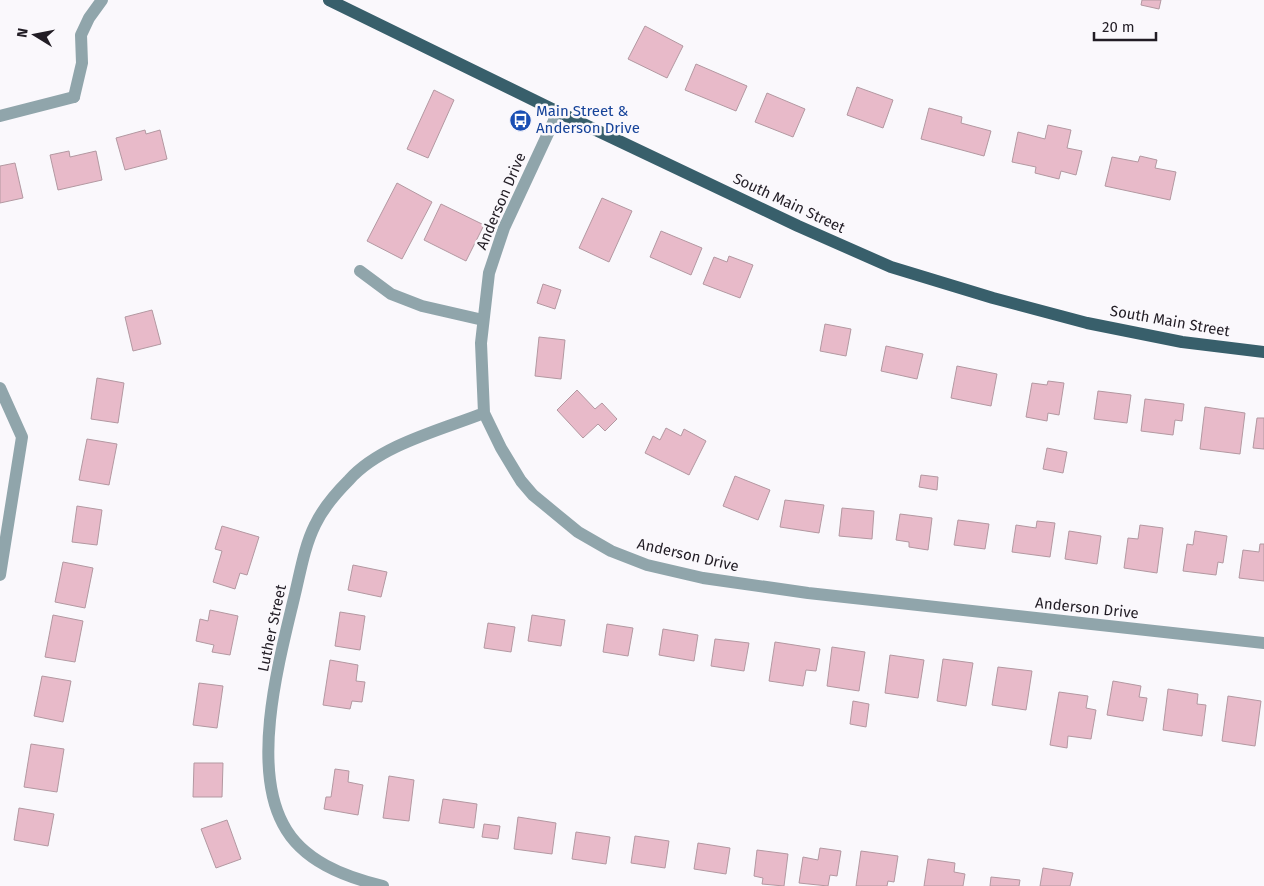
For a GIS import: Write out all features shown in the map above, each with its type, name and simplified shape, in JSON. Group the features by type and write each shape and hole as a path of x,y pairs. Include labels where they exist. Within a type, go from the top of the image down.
{"main road":[{"name":"South Main Street","path":"329,0 558,112 798,226 890,267 993,298 1087,323 1182,342 1264,352"}],"street":[{"path":"0,116 74,96 82,63 81,35 89,18 102,0"},
{"name":"Anderson Drive","path":"558,112 504,228 489,273 481,342 484,413 501,448 521,480 533,495 578,532 611,552 647,565 703,578 808,593 1264,643"},
{"path":"360,271 391,294 422,306 483,320"},
{"path":"0,388 22,437 0,575"},
{"name":"Luther Street","path":"383,886 360,881 332,869 307,853 293,840 283,825 271,788 268,758 272,711 283,644 308,541 332,499 351,478 373,459 399,446 484,413"}],"building":[{"path":"1142,0 1161,0 1159,9 1141,5"},
{"path":"645,26 683,46 667,78 628,59"},
{"path":"696,64 747,86 736,111 685,90"},
{"path":"857,87 893,100 883,128 847,115"},
{"path":"434,90 454,100 428,158 407,149"},
{"path":"767,93 805,109 793,137 755,122"},
{"path":"929,108 962,117 961,123 991,131 984,156 921,139"},
{"path":"1048,125 1071,130 1067,148 1082,151 1076,175 1061,171 1059,179 1035,173 1036,167 1012,162 1018,132 1045,139"},
{"path":"145,130 146,134 160,130 167,159 125,170 116,138"},
{"path":"69,151 70,157 96,151 102,180 58,190 50,155"},
{"path":"1140,156 1157,160 1155,168 1176,172 1170,200 1105,186 1112,157 1138,162"},
{"path":"15,163 23,198 0,203 0,166"},
{"path":"397,183 432,202 402,259 367,241"},
{"path":"602,198 632,211 609,262 579,248"},
{"path":"441,204 484,225 466,261 424,240"},
{"path":"661,231 702,248 691,275 650,257"},
{"path":"729,256 753,265 740,298 703,284 714,257 727,262"},
{"path":"543,284 561,290 555,309 537,303"},
{"path":"152,310 161,344 133,351 125,317"},
{"path":"825,324 851,329 846,356 820,351"},
{"path":"539,337 565,340 561,379 535,376"},
{"path":"886,346 923,354 917,379 881,371"},
{"path":"957,366 997,374 991,406 951,398"},
{"path":"97,378 124,383 118,423 91,419"},
{"path":"1048,381 1064,383 1059,415 1048,413 1047,421 1026,417 1032,383 1047,385"},
{"path":"577,390 595,409 602,403 617,419 605,431 598,424 583,438 557,410"},
{"path":"1098,391 1131,395 1127,423 1094,419"},
{"path":"1145,399 1184,404 1182,421 1175,420 1173,435 1141,431"},
{"path":"1205,407 1245,413 1240,454 1200,449"},
{"path":"1257,418 1264,418 1264,449 1253,448"},
{"path":"666,428 681,436 684,429 706,441 689,475 645,453 653,436 660,440"},
{"path":"87,439 117,444 109,485 79,480"},
{"path":"1047,448 1067,452 1063,473 1043,469"},
{"path":"921,475 938,477 937,490 919,487"},
{"path":"735,476 770,490 758,520 723,506"},
{"path":"785,500 824,505 819,533 780,527"},
{"path":"77,506 102,510 97,545 72,542"},
{"path":"842,508 874,511 872,539 839,536"},
{"path":"900,514 932,518 928,550 909,547 909,542 896,540"},
{"path":"958,520 989,524 985,549 954,545"},
{"path":"1037,521 1055,523 1050,557 1012,552 1016,525 1036,528"},
{"path":"1140,525 1163,528 1157,573 1124,568 1128,538 1138,539"},
{"path":"222,526 259,537 247,575 240,573 235,589 213,582 222,551 215,549"},
{"path":"1069,531 1101,536 1097,564 1065,559"},
{"path":"1195,531 1227,536 1223,563 1218,562 1216,575 1183,571 1187,544 1193,545"},
{"path":"1260,544 1264,544 1264,581 1239,578 1243,550 1259,552"},
{"path":"63,562 93,568 85,608 55,602"},
{"path":"353,565 387,572 381,597 348,590"},
{"path":"210,610 238,616 230,655 212,652 214,645 196,641 200,619 208,621"},
{"path":"340,612 365,616 360,650 335,646"},
{"path":"53,615 83,621 75,662 45,657"},
{"path":"532,615 565,620 561,646 528,641"},
{"path":"488,623 515,627 511,652 484,648"},
{"path":"607,624 633,628 628,656 603,652"},
{"path":"663,629 698,635 694,661 659,655"},
{"path":"715,639 749,643 744,671 711,666"},
{"path":"775,642 820,649 816,671 806,670 803,686 769,681"},
{"path":"832,647 865,652 859,691 827,686"},
{"path":"890,655 924,660 918,698 885,693"},
{"path":"943,659 973,663 966,706 937,701"},
{"path":"330,660 358,665 356,681 365,682 362,702 352,701 350,709 323,705"},
{"path":"998,667 1032,671 1026,710 992,705"},
{"path":"42,676 71,681 63,722 34,716"},
{"path":"1113,681 1141,686 1139,697 1147,698 1143,721 1107,715"},
{"path":"199,683 223,686 217,728 193,725"},
{"path":"1168,689 1198,694 1197,704 1206,705 1202,736 1163,730"},
{"path":"1059,692 1088,696 1086,708 1096,710 1091,739 1068,736 1067,748 1050,745"},
{"path":"1228,696 1261,701 1255,746 1222,741"},
{"path":"853,701 869,704 866,727 850,724"},
{"path":"31,744 64,749 57,792 24,787"},
{"path":"194,763 223,763 222,797 193,797"},
{"path":"335,769 349,771 348,782 363,785 358,815 324,809 326,797 331,797"},
{"path":"389,776 414,780 409,821 383,818"},
{"path":"443,799 477,804 474,828 439,823"},
{"path":"19,808 54,814 48,846 14,840"},
{"path":"518,817 556,823 552,854 514,849"},
{"path":"227,820 241,859 216,868 201,829"},
{"path":"484,824 500,826 498,839 482,837"},
{"path":"576,832 610,837 606,864 572,859"},
{"path":"635,836 669,841 665,868 631,863"},
{"path":"698,843 730,848 726,874 694,869"},
{"path":"820,848 841,851 837,876 830,875 828,886 799,883 803,857 818,860"},
{"path":"757,850 788,854 784,886 762,884 763,878 754,876"},
{"path":"861,851 898,856 894,882 888,881 887,886 856,886"},
{"path":"928,859 955,863 954,872 965,874 963,886 924,886"},
{"path":"1043,868 1073,873 1070,886 1040,886"},
{"path":"991,877 1020,880 1019,886 990,886"}],"place":[{"name":"Main Street & Anderson Drive","path":"520,120"}]}
